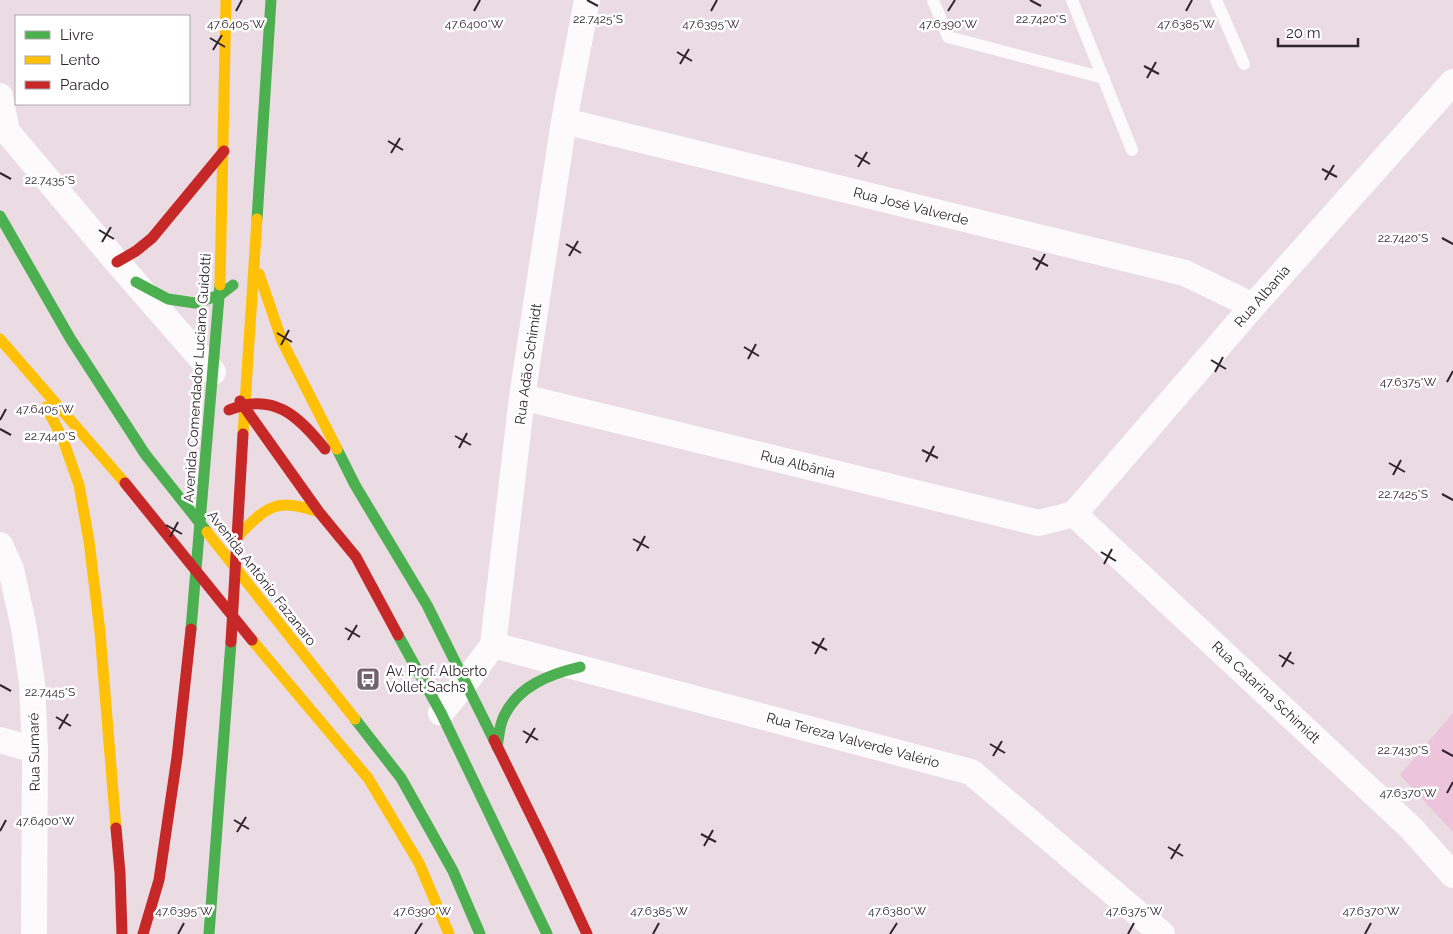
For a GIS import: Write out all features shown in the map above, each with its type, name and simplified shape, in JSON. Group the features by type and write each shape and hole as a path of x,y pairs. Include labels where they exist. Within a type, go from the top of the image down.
{"main road":[{"name":"Avenida Comendador Luciano Guidotti","path":"143,934 159,880 177,756 194,612 209,429 224,383 220,294 226,0"},
{"path":"209,934 231,648 244,406 271,0"},
{"path":"117,262 136,251 152,238 224,151"},
{"name":"Avenida Antônio Fazanaro","path":"0,216 70,338 145,454 401,778 453,871 480,934"},
{"path":"136,282 168,299 195,303 220,294 236,282 254,259"},
{"path":"254,259 282,341 355,485 427,605 587,934"},
{"path":"0,339 138,497 262,653 368,778 419,863 449,934"},
{"path":"22,364 62,437 79,485 89,541 101,642 120,873 122,934"},
{"path":"224,383 244,406 319,512 356,556 441,713 547,934"},
{"path":"209,429 215,420 233,408 271,404 283,408 304,423 355,485"},
{"path":"238,536 260,514 280,504 299,504 319,512"},
{"path":"497,747 503,717 518,695 546,676 580,667"}],"street":[{"name":"Rua Adão Schimidt","path":"441,713 493,645 522,397 564,121 587,0"},
{"name":"Rua Albania","path":"1074,514 1253,306 1453,82"},
{"path":"0,96 4,128 117,262 224,383"},
{"name":"Rua José Valverde","path":"564,121 1185,272 1253,306"},
{"name":"Rua Albânia","path":"522,397 1039,523 1074,514"},
{"name":"Rua Catarina Schimidt","path":"1074,514 1411,828 1453,875"},
{"name":"Rua Sumaré","path":"0,545 12,569 24,628 32,683 35,750 34,934"},
{"name":"Rua Tereza Valverde Valério","path":"493,645 971,772 1162,934"},
{"path":"0,740 35,750"}],"lane":[{"path":"933,0 948,37 1104,78"},
{"path":"1072,0 1132,150"},
{"path":"1216,0 1244,64"}],"shaded area":[{"path":"1453,713 1453,832 1400,775"}],"traffic: fast":[{"path":"257,219 271,0"},
{"path":"0,216 70,338 145,454 207,532"},
{"path":"136,282 168,299 195,303 220,295 233,285"},
{"path":"191,629 220,285"},
{"path":"337,449 355,485 427,605 494,740"},
{"path":"398,635 441,713 547,934"},
{"path":"209,934 231,642"},
{"path":"497,747 502,720 510,706 526,689 557,673 580,667"},
{"path":"355,719 401,778 453,871 480,934"}],"traffic: slow":[{"path":"220,285 226,0"},
{"path":"243,434 257,219"},
{"path":"259,274 282,341 337,449"},
{"path":"0,339 125,483"},
{"path":"46,407 62,437 79,485 89,541 100,632 116,828"},
{"path":"238,536 257,517 274,507 292,505 319,512"},
{"path":"207,532 355,719"},
{"path":"252,640 368,778 419,863 449,934"}],"traffic: jam":[{"path":"117,262 136,251 152,238 224,151"},
{"path":"240,401 319,512 356,557 398,635"},
{"path":"229,410 245,405 259,404 284,410 305,427 325,449"},
{"path":"231,642 243,434"},
{"path":"125,483 252,640"},
{"path":"143,934 159,880 177,757 191,629"},
{"path":"494,740 587,934"},
{"path":"116,828 122,934"}],"place":[{"name":"Av. Prof. Alberto Vollet Sachs","path":"368,679"}]}
